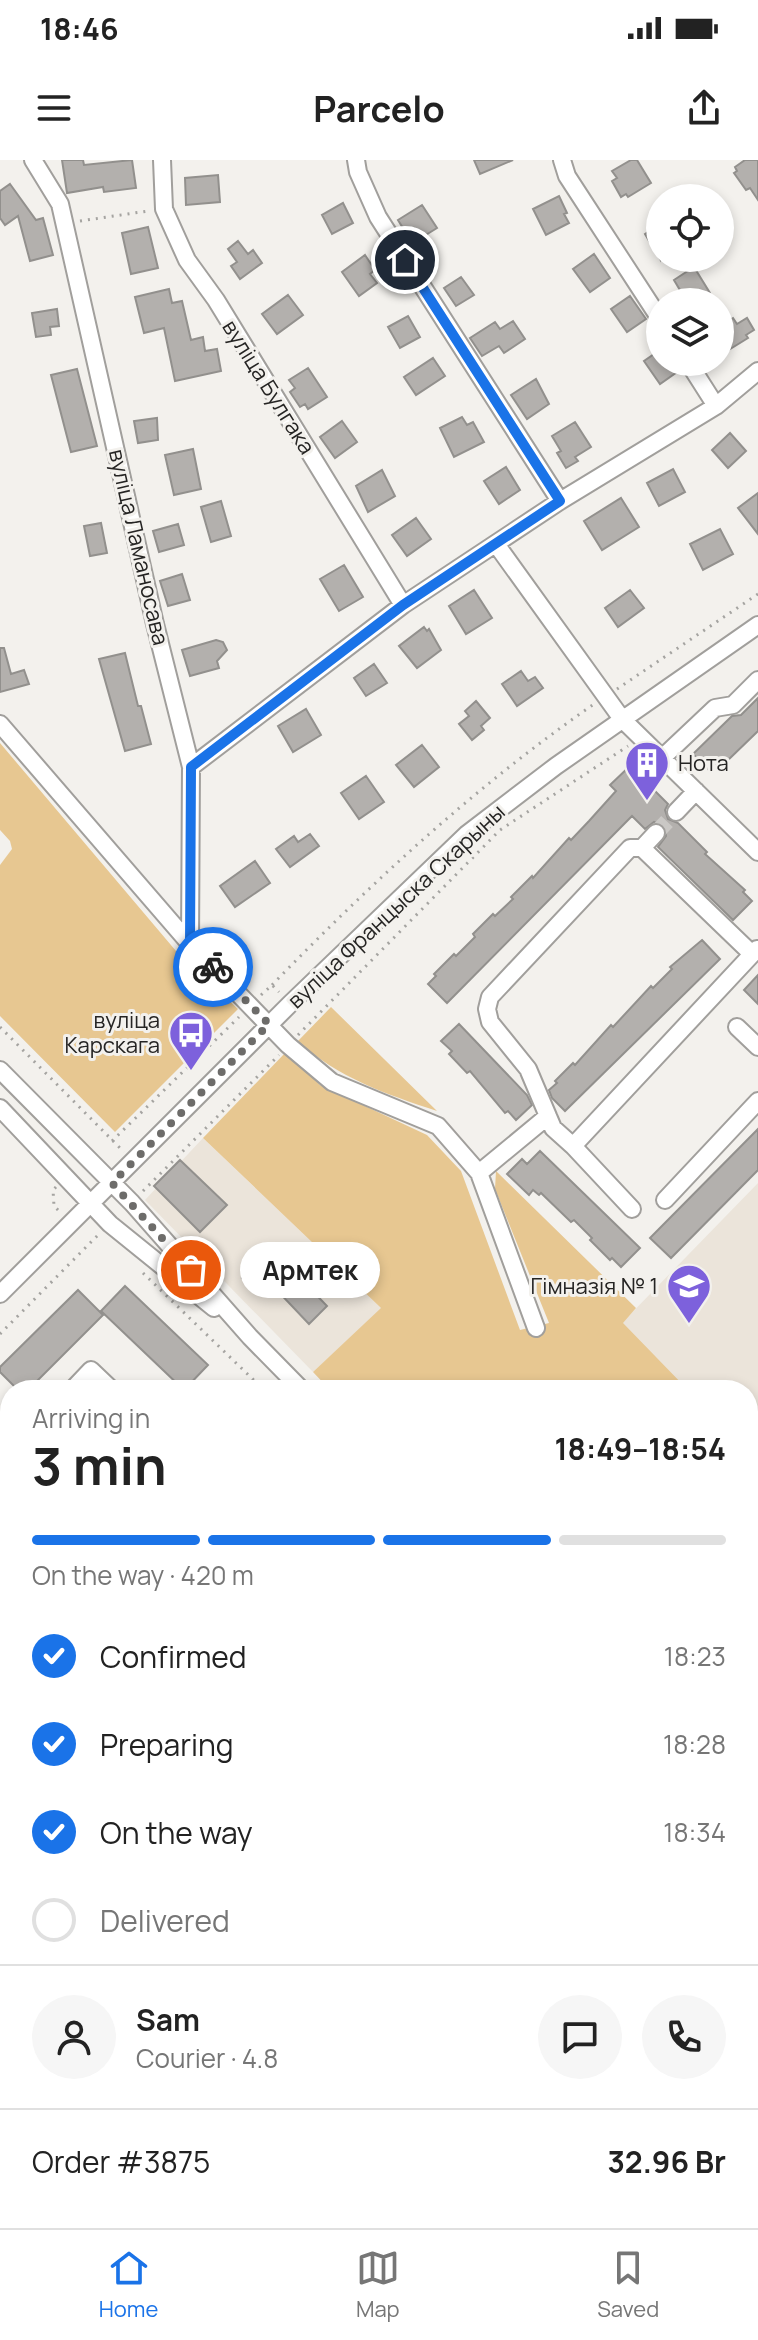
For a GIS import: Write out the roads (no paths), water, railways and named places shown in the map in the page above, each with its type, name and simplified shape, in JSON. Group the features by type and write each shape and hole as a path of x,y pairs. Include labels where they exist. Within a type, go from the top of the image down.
{"street":[{"name":"вуліца Ламаносава","path":"33,160 60,204 155,624 191,767 190,944"},
{"name":"вуліца Булгака","path":"162,160 164,209 187,260 216,300 403,605"},
{"path":"356,160 358,172 378,217 560,501"},
{"path":"562,160 567,176 646,297"},
{"path":"191,767 403,605 560,501 716,406 758,371"},
{"path":"697,376 716,406"},
{"path":"496,544 622,719 758,852"},
{"name":"вуліца Францыска Скарыны","path":"0,1294 269,1024 467,834 622,719 758,625"},
{"path":"662,758 715,708 733,705 758,680"},
{"path":"0,724 190,944 288,1045 332,1082 438,1126 479,1173 536,1328"},
{"path":"676,812 696,791"},
{"path":"642,848 656,833"},
{"path":"573,1146 754,951 642,848 630,848 490,997 487,1009 490,1022 528,1069 553,1128 632,1209"},
{"path":"737,1027 758,1047"},
{"path":"0,1070 132,1203 250,1337 292,1380"},
{"path":"665,1200 758,1101"},
{"path":"0,1108 110,1224 250,1337"},
{"path":"479,1173 548,1116"},
{"path":"82,1380 91,1370 102,1380"}],"tunnel":[{"path":"656,833 676,812"}],"place":[{"name":"Нота","path":"647,802"},
{"name":"вуліца Карскага","path":"191,1072"},
{"name":"Армтек","path":"191,1270"},
{"name":"Гімназія № 1","path":"689,1325"}]}
